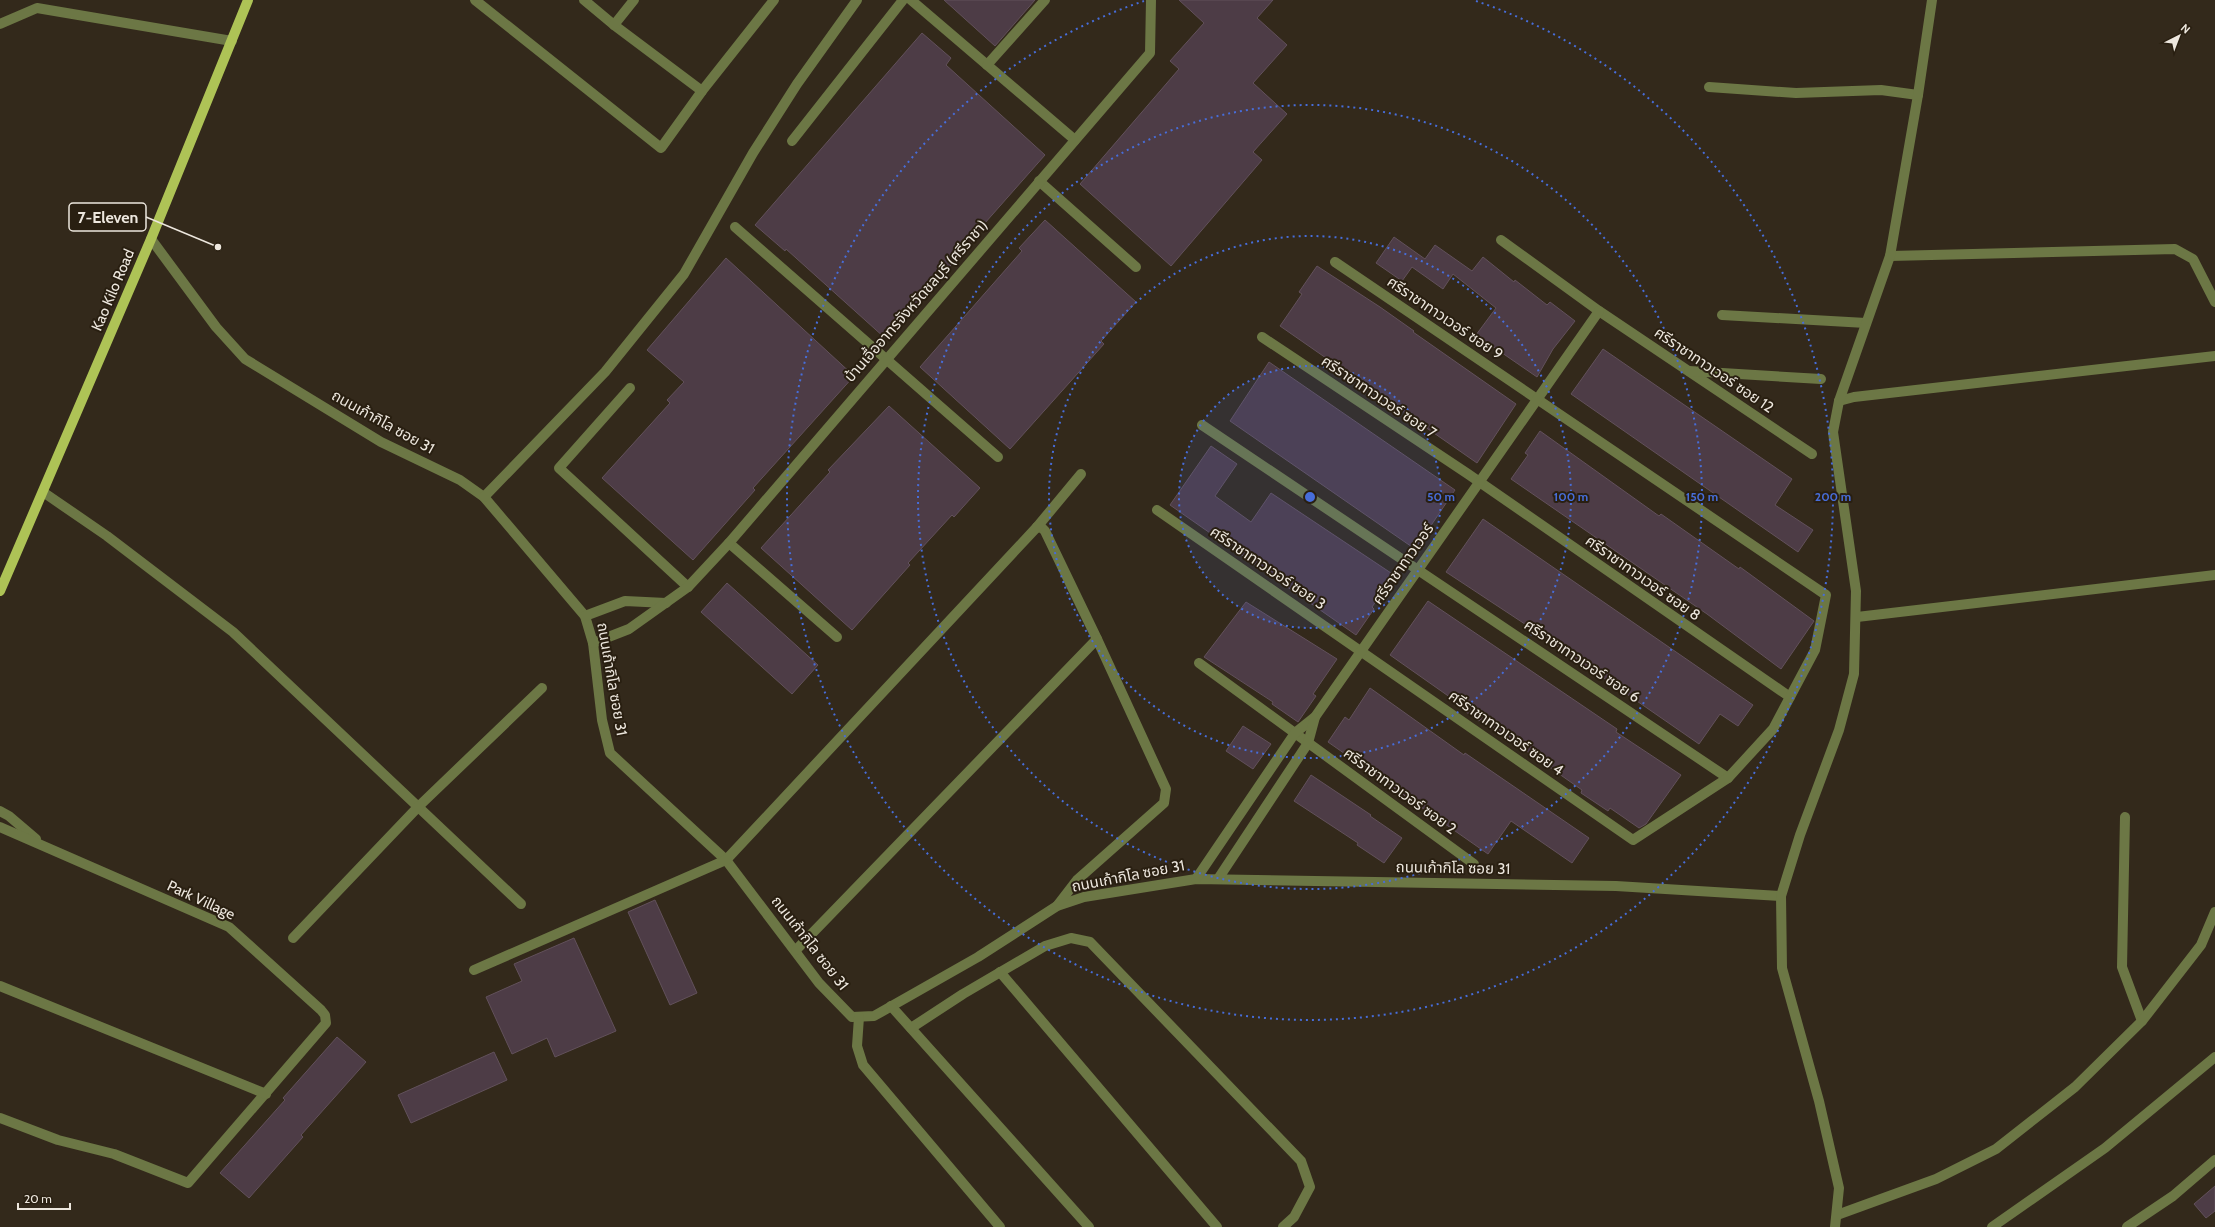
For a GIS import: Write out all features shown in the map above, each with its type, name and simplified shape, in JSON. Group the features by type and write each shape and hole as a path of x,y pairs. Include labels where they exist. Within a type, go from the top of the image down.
{"main road":[{"name":"Kao Kilo Road","path":"0,590 151,239 248,0"}],"street":[{"path":"475,0 661,148 702,91 774,0"},
{"path":"584,0 614,25 702,91"},
{"path":"614,25 634,0"},
{"path":"484,497 605,372 684,274 753,153 797,84 857,0"},
{"path":"792,141 903,0"},
{"path":"911,0 1075,140"},
{"path":"987,65 1045,0"},
{"name":"บ้านเอื้ออาทรจังหวัดชลบุรี (ศรีราชา)","path":"593,643 629,629 688,587 729,543 886,358 1150,53 1152,0"},
{"path":"1835,1227 1839,1188 1819,1101 1782,968 1781,896 1800,835 1839,730 1854,674 1857,617 1856,591 1833,432 1839,401 1890,256 1918,95 1932,0"},
{"path":"0,24 37,8 232,41"},
{"path":"1709,87 1796,93 1881,90 1918,95"},
{"path":"1039,181 1136,267"},
{"path":"735,227 998,457"},
{"name":"ถนนเก้ากิโล ซอย 31","path":"151,239 216,328 246,359 381,442 460,480 484,497 585,616 593,643 602,720 610,753 726,860 796,950 819,983 852,1017 874,1016 978,957 1057,906 1084,897 1196,879 1616,886 1781,896"},
{"name":"ศรีราชาทาวเวอร์ ซอย 12","path":"1501,240 1599,310 1812,454"},
{"path":"1890,256 2175,249 2193,259 2215,302"},
{"name":"ศรีราชาทาวเวอร์ ซอย 9","path":"1335,262 1826,595 1816,650 1790,697"},
{"name":"ศรีราชาทาวเวอร์","path":"1196,879 1295,733 1315,717 1599,310"},
{"path":"1722,315 1866,323"},
{"name":"ศรีราชาทาวเวอร์ ซอย 7","path":"1262,337 1479,482"},
{"path":"1839,401 1854,397 2215,356"},
{"path":"1688,371 1821,379"},
{"path":"630,388 559,468 688,587"},
{"name":"ศรีราชาทาวเวอร์ ซอย 6","path":"1202,424 1419,568 1728,778"},
{"path":"474,970 726,860 1037,527 1081,474"},
{"name":"ศรีราชาทาวเวอร์ ซอย 8","path":"1479,482 1790,697"},
{"path":"43,492 107,536 233,632 520,904"},
{"name":"ศรีราชาทาวเวอร์ ซอย 3","path":"1157,510 1362,650"},
{"path":"1037,527 1045,531 1097,639 1166,789 1164,803 1077,880 1057,906"},
{"path":"729,543 837,637"},
{"path":"1857,617 2215,575"},
{"path":"585,616 625,601 666,603"},
{"path":"796,950 1097,639"},
{"name":"ศรีราชาทาวเวอร์ ซอย 4","path":"1362,650 1633,840 1728,778"},
{"name":"ศรีราชาทาวเวอร์ ซอย 2","path":"1199,663 1474,864"},
{"path":"293,938 418,807 542,688"},
{"path":"1728,778 1773,729 1790,697"},
{"name":"ศรีราชาทาวเวอร์","path":"1218,879 1308,743 1315,717"},
{"path":"0,839 5,814"},
{"name":"Park Village","path":"5,814 42,844"},
{"path":"2125,817 2122,967 2142,1020"},
{"name":"Park Village","path":"2,828 42,844 229,927 321,1010 325,1015 326,1023 266,1094"},
{"path":"1837,1215 1936,1179 1996,1149 2075,1087 2142,1020 2201,945 2215,912"},
{"path":"911,1028 963,994 1045,946 1071,938 1090,942 1301,1161 1310,1186 1294,1217 1283,1227"},
{"path":"1000,972 1217,1227"},
{"path":"0,986 266,1094 188,1183 114,1154 58,1140 0,1118"},
{"path":"892,1006 1089,1227"},
{"path":"860,1017 857,1046 862,1065 1000,1227"},
{"path":"1992,1227 2105,1148 2215,1057"},
{"path":"2127,1227 2173,1196 2215,1160"}],"building":[{"path":"944,0 1035,0 995,46"},
{"path":"1179,0 1273,0 1257,18 1287,45 1253,83 1287,114 1253,152 1262,160 1171,266 1080,184 1179,69 1170,61 1204,23"},
{"path":"922,33 951,58 946,65 1045,155 977,232 979,234 885,338 786,249 785,251 755,225"},
{"path":"1045,220 1136,302 1101,341 1104,344 1010,449 920,367 1022,251 1019,248"},
{"path":"1394,237 1425,259 1435,245 1472,271 1483,257 1514,282 1515,280 1547,305 1550,302 1575,321 1553,349 1537,377 1476,335 1496,308 1453,274 1443,289 1412,267 1402,281 1376,263"},
{"path":"726,258 854,376 753,488 755,490 693,560 602,478 670,403 667,400 684,382 647,350"},
{"path":"1317,266 1380,307 1516,404 1477,463 1280,326 1302,294 1299,292"},
{"path":"1603,349 1792,479 1775,505 1813,530 1798,552 1571,394"},
{"path":"1269,362 1455,490 1415,549 1230,421"},
{"path":"889,406 980,488 954,517 952,515 908,563 910,565 852,630 761,548 830,472 828,470"},
{"path":"1540,431 1659,516 1661,514 1739,569 1740,567 1814,621 1781,669 1707,614 1511,479 1528,455 1525,453"},
{"path":"1211,446 1237,464 1215,496 1251,522 1271,493 1394,575 1372,607 1374,609 1356,635 1170,505"},
{"path":"1483,519 1753,705 1738,726 1720,714 1699,744 1540,634 1446,572"},
{"path":"727,583 818,665 792,694 701,612"},
{"path":"1428,601 1617,729 1616,732 1681,775 1646,824 1639,828 1610,808 1608,811 1581,793 1582,790 1481,719 1479,721 1452,702 1454,700 1390,655"},
{"path":"1246,602 1337,659 1313,694 1316,696 1298,722 1272,704 1273,702 1204,657"},
{"path":"1370,688 1464,755 1465,753 1589,838 1572,863 1511,821 1488,854 1328,742 1345,717 1349,720"},
{"path":"1243,726 1271,744 1253,769 1226,751"},
{"path":"1311,775 1371,815 1370,816 1402,838 1384,863 1357,845 1358,843 1294,801"},
{"path":"655,900 697,993 670,1005 628,912"},
{"path":"574,938 616,1031 555,1057 547,1038 512,1054 486,997 522,981 514,964"},
{"path":"337,1037 366,1062 301,1135 303,1137 249,1198 220,1173 285,1100 283,1098"},
{"path":"494,1052 507,1080 411,1123 398,1095"},
{"path":"2215,1186 2215,1211 2206,1218 2194,1204"}],"place":[{"name":"7-Eleven","path":"218,247"}]}
